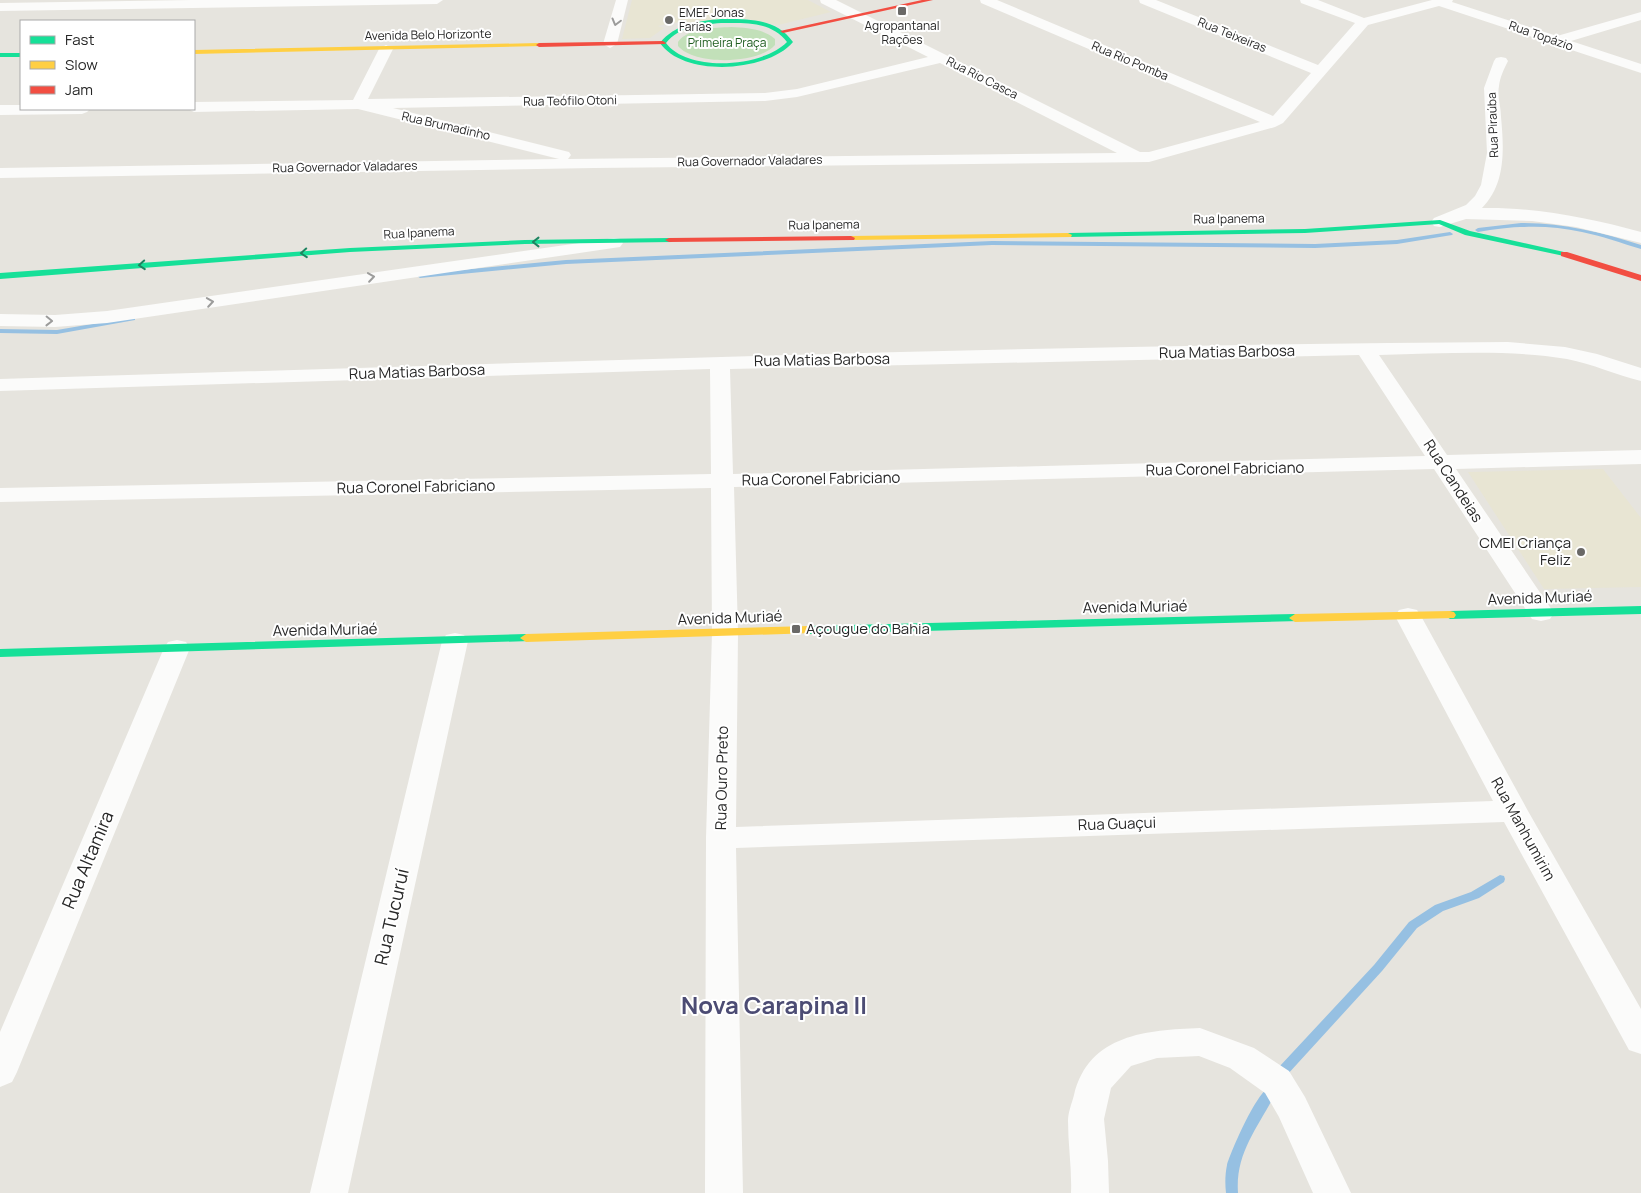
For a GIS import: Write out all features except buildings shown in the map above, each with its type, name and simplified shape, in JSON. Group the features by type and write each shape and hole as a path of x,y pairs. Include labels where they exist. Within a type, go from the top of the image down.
{"street":[{"path":"0,7 173,2 437,0"},
{"path":"610,44 622,0"},
{"name":"Rua Rio Casca","path":"826,0 1138,157"},
{"path":"783,32 930,0"},
{"name":"Rua Rio Pomba","path":"986,0 1274,122"},
{"name":"Rua Teixeiras","path":"1145,0 1319,70"},
{"path":"1306,0 1363,22"},
{"path":"1274,122 1278,120 1319,70 1363,22 1444,1"},
{"name":"Rua Topázio","path":"1444,1 1641,69"},
{"path":"160,16 173,2"},
{"path":"1556,41 1641,16"},
{"path":"739,21 757,23 783,32 788,36 790,42 781,52 757,61 742,63 694,61 671,54 665,49 663,43 666,37 674,31 703,23 739,21"},
{"name":"Avenida Belo Horizonte","path":"195,52 663,43"},
{"path":"358,104 386,49"},
{"path":"0,55 20,55"},
{"name":"Rua Teófilo Otoni","path":"195,107 765,97 797,93 942,58"},
{"name":"Rua Piraúba","path":"1440,222 1465,214 1474,208 1483,197 1495,164 1491,88 1494,76 1502,61"},
{"name":"Rua Brumadinho","path":"358,104 594,163"},
{"path":"0,110 20,110"},
{"name":"Rua Governador Valadares","path":"0,173 594,163 1138,157 1160,155 1274,122"},
{"path":"1465,214 1491,213 1561,218 1604,227 1641,238"},
{"name":"Rua Ipanema","path":"0,276 437,245 525,242 1295,232 1440,222 1468,234 1560,253 1641,278"},
{"path":"0,320 55,321 107,317 620,242"},
{"name":"Rua Matias Barbosa","path":"0,385 720,363 1365,349 1508,348 1542,350 1590,358 1641,375"},
{"name":"Rua Candeias","path":"1365,349 1443,463 1540,613"},
{"name":"Rua Ouro Preto","path":"720,363 725,633 721,838 724,1193"},
{"name":"Rua Coronel Fabriciano","path":"0,495 722,482 1641,457"},
{"name":"Avenida Muriaé","path":"0,653 1641,610"},
{"name":"Rua Manhumirim","path":"1408,616 1513,811 1641,1040"},
{"name":"Rua Tucuruí","path":"330,1193 455,641"},
{"name":"Rua Altamira","path":"0,1072 177,648"},
{"name":"Rua Guaçui","path":"721,838 1513,811"},
{"path":"1090,1193 1090,1161 1086,1120 1095,1081 1120,1055 1156,1044 1200,1042 1242,1058 1277,1082 1297,1117 1332,1193"}],"shaded area":[{"name":"EMEF Jonas Farias","path":"632,0 808,0 831,12 778,25 748,19 671,23 658,26 664,28 650,38 622,39"},
{"name":"CMEI Criança Feliz","path":"1603,469 1641,518 1641,587 1544,589 1468,472"}],"green space":[{"name":"Primeira Praça","path":"710,28 754,29 770,35 775,39 775,45 755,56 727,60 698,57 678,46 678,42 689,33"}],"waterway":[{"path":"1478,230 1500,226 1561,226 1599,234 1641,247"},
{"path":"420,276 566,262 992,243 1315,246 1397,242 1450,234"},
{"path":"0,331 57,332 133,319"},
{"path":"1283,1071 1378,968 1413,925 1439,908 1475,895 1500,879"},
{"path":"1232,1193 1231,1181 1237,1154 1249,1127 1270,1092"}],"traffic: fast":[{"path":"721,21 769,25 784,34 790,42 780,51 768,57 740,63 724,64 693,62 680,58 670,52 663,43 668,37 682,28 721,21"},
{"path":"0,55 20,55"},
{"path":"1068,235 1305,231 1440,222 1468,233 1564,254"},
{"path":"0,276 350,250 525,242 669,240"},
{"path":"1450,615 1641,610"},
{"path":"810,630 1295,618"},
{"path":"0,653 526,638"}],"traffic: slow":[{"path":"195,52 539,45"},
{"path":"851,238 1068,235"},
{"path":"1295,618 1450,615"},
{"path":"526,638 810,630"}],"traffic: jam":[{"path":"783,31 930,0"},
{"path":"539,45 663,43"},
{"path":"669,240 851,238"},
{"path":"1564,254 1641,278"}],"place":[{"name":"Agropantanal Rações","path":"902,11"},
{"name":"EMEF Jonas Farias","path":"669,20"},
{"name":"CMEI Criança Feliz","path":"1581,552"},
{"name":"Açougue do Bahia","path":"796,629"}],"district":[{"name":"Nova Carapina II","path":"774,1006"}]}
